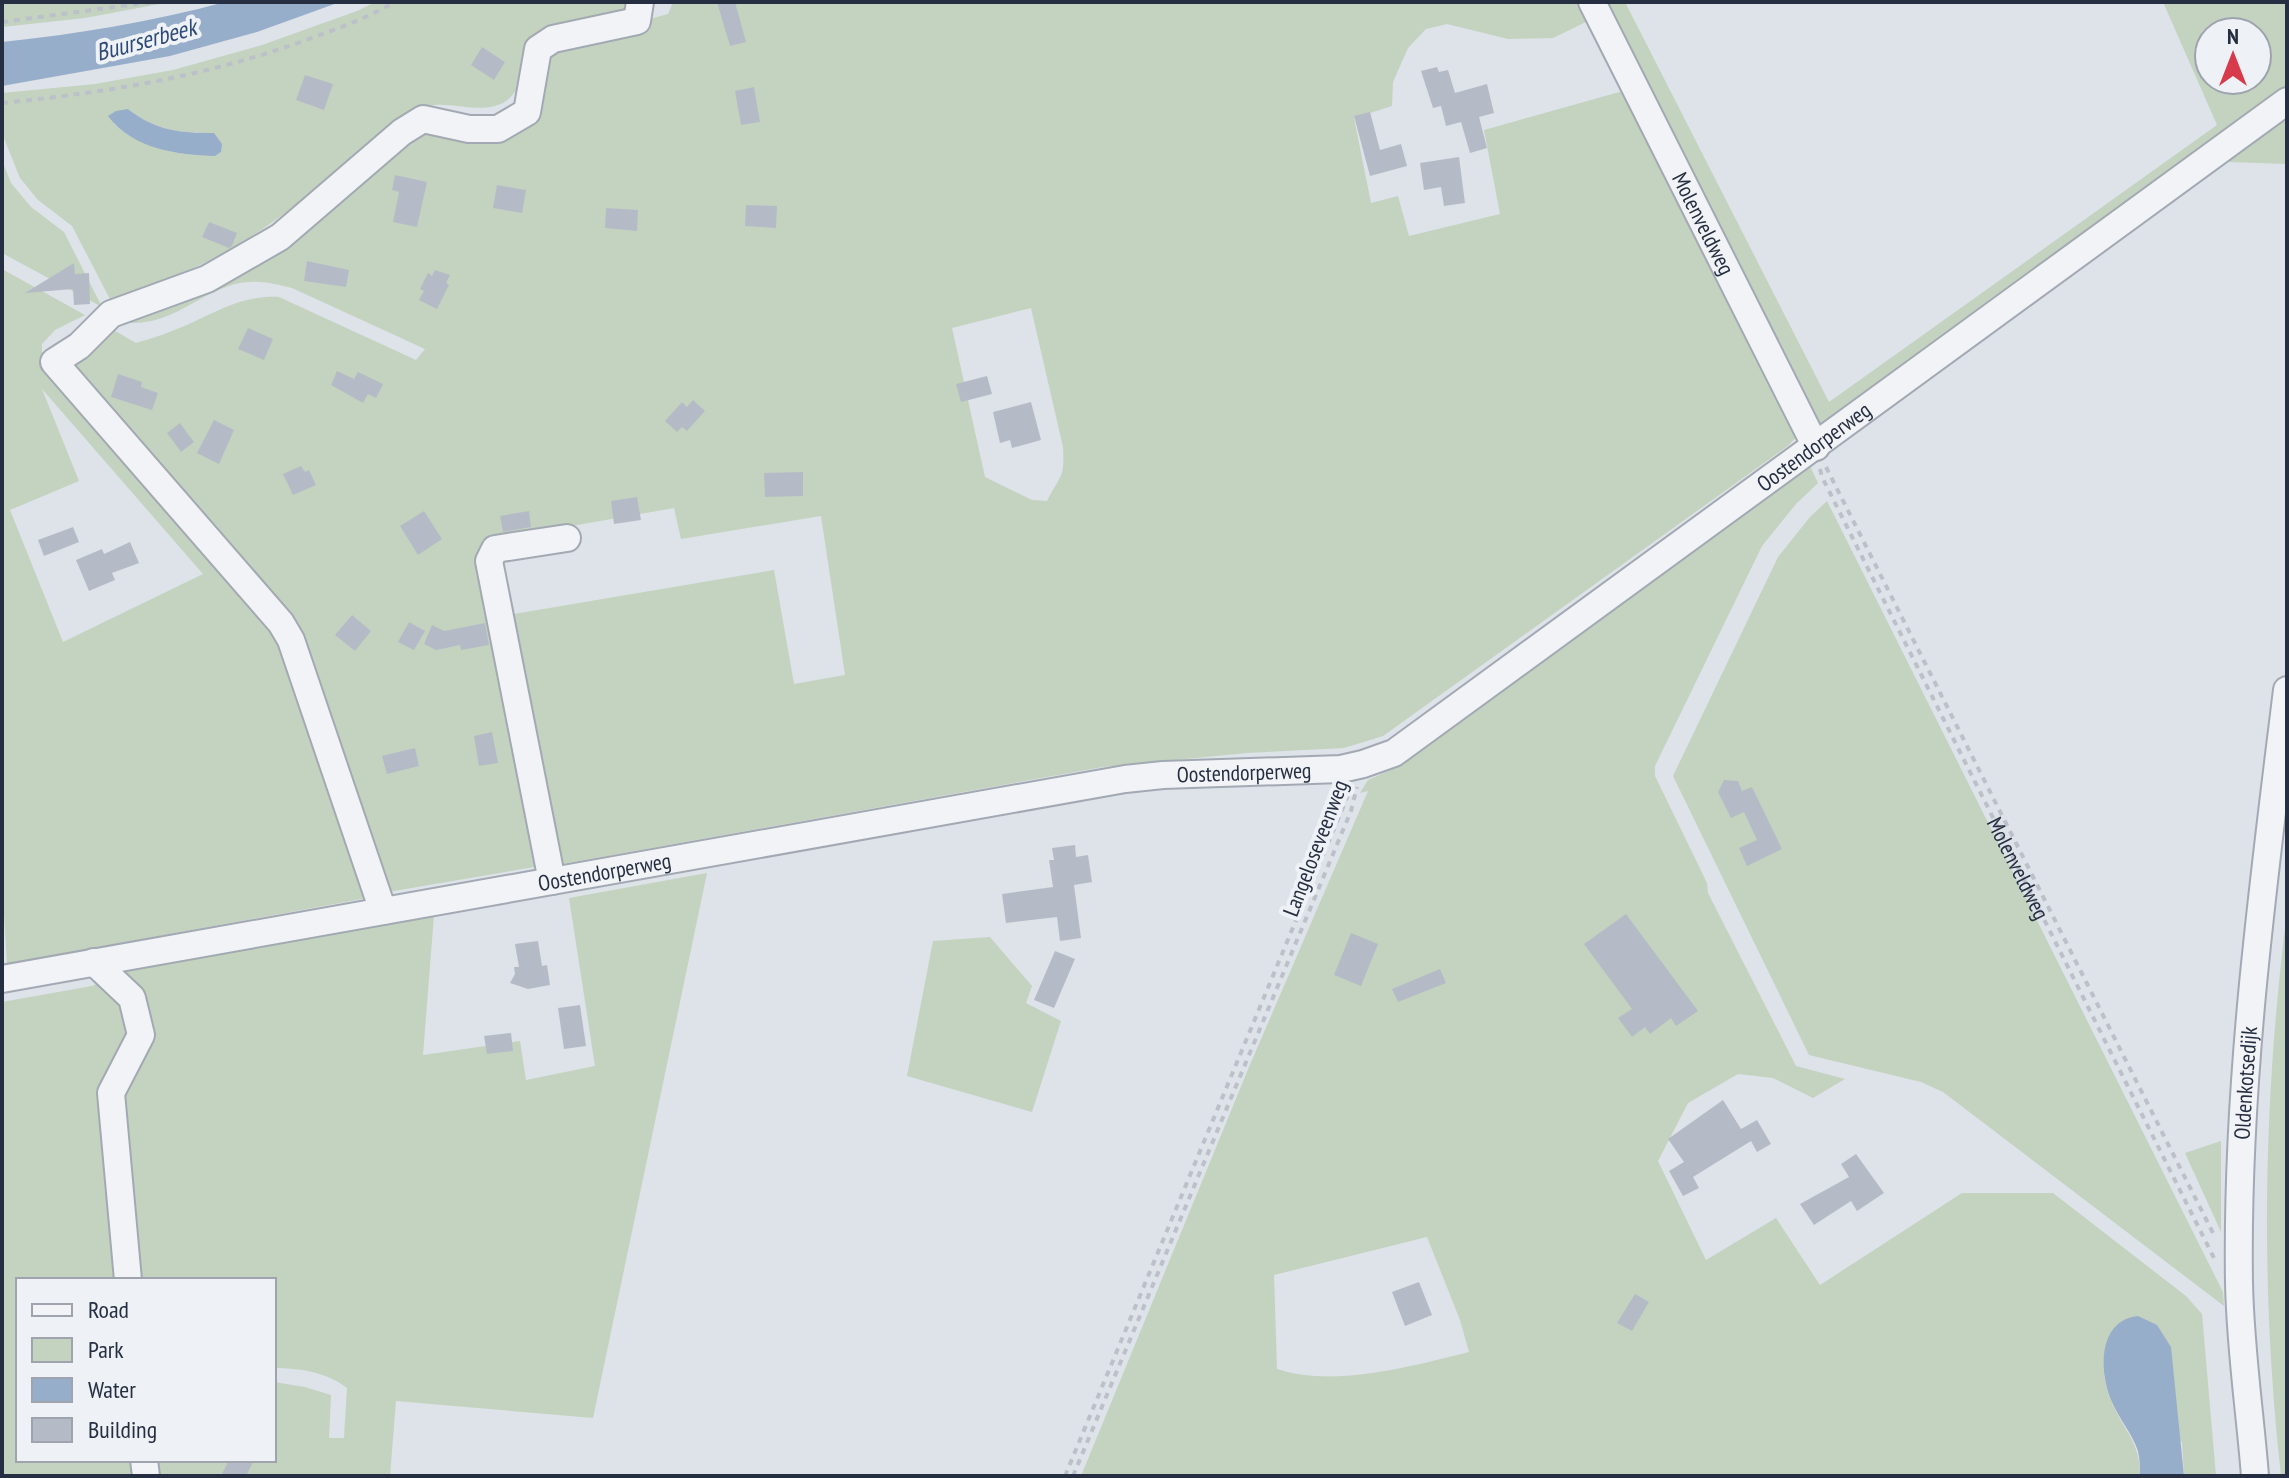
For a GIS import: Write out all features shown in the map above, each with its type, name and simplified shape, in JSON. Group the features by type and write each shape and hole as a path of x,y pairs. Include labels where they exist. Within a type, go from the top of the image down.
{"street":[{"path":"383,911 286,632 54,362 79,346 111,314 207,279 280,237 402,132 423,119 469,129 498,129 527,112 538,49 553,39 637,21 640,2"},
{"name":"Molenveldweg","path":"1592,2 1816,447"},
{"name":"Oostendorperweg","path":"2,979 1125,779 1341,769 1394,753 2287,101"},
{"path":"552,881 489,561 495,549 567,538"},
{"name":"Oldenkotsedijk","path":"2255,1476 2240,1317 2242,1108 2246,1047 2287,690"},
{"path":"94,962 132,998 141,1035 111,1093 128,1278"}],"path":[{"path":"2,22 152,2"},
{"path":"2,103 97,93 196,75 270,53 366,18 395,2"},
{"name":"Molenveldweg","path":"1816,447 2223,1253 2239,1271"},
{"name":"Molenveldweg","path":"1816,447 1822,477 1865,566 2218,1267 2239,1271"},
{"name":"Langeloseveenweg","path":"1065,1476 1343,805 1363,764"},
{"name":"Langeloseveenweg","path":"1073,1476 1351,811 1363,764"}],"green space":[{"path":"2,2 170,2 85,18 2,27"},
{"path":"375,2 637,2 596,23 535,67 505,102 477,108 432,105 409,113 285,213 244,241 180,275 112,303 72,226 38,200 20,178 2,133 2,93 95,84 173,70 262,45","holes":["128,109 168,129 214,133 221,152 196,155 163,149 133,137 114,124"]},
{"path":"673,2 1578,2 1588,21 1553,38 1508,39 1447,24 1426,29 1408,48 1393,82 1392,106 1354,118 1371,203 1398,196 1409,236 1500,214 1484,130 1623,91 1796,437 1383,736 1344,748 1247,753 1103,767 557,865 508,615 774,570 794,684 845,675 821,516 681,539 674,508 487,541 480,549 540,866 388,892 299,639 66,367 103,324 136,343 168,333 236,303 264,297 279,297 416,360 425,349 292,288 271,283 235,284 158,319 128,323 123,319 220,274 405,135 512,117 550,55 606,31 668,14","holes":["1031,308 1063,447 1062,471 1047,501 1032,500 985,477 952,328"]},
{"path":"1602,2 1625,2 1829,402 2217,125 2204,96 2273,96 2273,16 2193,16 2193,70 2163,2 2287,2 2287,90 1819,432"},
{"path":"2287,108 2287,164 2229,162 2238,144"},
{"path":"2,160 11,183 31,207 64,232 102,307 2,253"},
{"path":"2,269 85,315 55,330 42,344 42,357 274,627 367,898 7,964 2,882","holes":["42,389 203,574 63,642 10,510 79,481"]},
{"path":"1810,466 1818,483 1796,504 1762,546 1655,766 1655,776 1707,883 1708,893 1796,1066 1845,1079 1813,1098 1773,1078 1738,1074 1688,1103 1658,1161 1706,1260 1776,1218 1820,1285 1962,1193 2053,1193 2186,1296 2202,1314 2216,1476 2184,1476 2182,1442 2104,1375 2115,1410 2134,1445 2140,1476 1081,1476 1249,1067 1368,791 1360,793 1368,780 1404,764","holes":["1427,1237 1460,1320 1469,1352 1398,1369 1348,1376 1300,1374 1277,1369 1274,1275"]},
{"path":"1827,501 2223,1292 2224,1306 1943,1092 1921,1082 1809,1055 1673,776 1778,557"},
{"path":"707,873 593,1418 396,1401 390,1476 155,1476 154,1462 276,1462 276,1382 331,1395 329,1438 344,1438 347,1388 331,1378 312,1372 276,1368 276,1278 137,1278 122,1094 136,1066 114,967 434,915 423,1055 520,1041 526,1080 595,1066 569,898"},
{"path":"2287,912 2287,1476 2281,1476 2270,1334 2267,1194 2273,1053"},
{"path":"990,937 1032,986 1026,1003 1061,1021 1032,1112 907,1076 933,941"},
{"path":"103,981 125,1006 130,1019 121,1051 120,1278 16,1278 16,1462 136,1462 138,1476 2,1476 2,1002 92,986"},
{"path":"2221,1141 2221,1232 2185,1153"}],"water":[{"name":"Buurserbeek","path":"225,2 340,2 257,32 170,56 2,86 2,42 170,16"},
{"path":"128,109 148,122 169,129 214,133 222,144 221,152 215,156 186,154 143,143 118,127 108,116"},
{"path":"2138,1316 2157,1325 2171,1347 2184,1476 2140,1476 2138,1451 2108,1390 2104,1364 2108,1338 2115,1327"}],"building":[{"path":"717,2 735,2 746,42 730,46"},
{"path":"482,47 505,62 494,80 471,65"},
{"path":"1437,67 1439,72 1448,70 1455,93 1487,84 1494,113 1479,117 1487,148 1470,153 1461,122 1446,126 1441,106 1433,108 1421,71"},
{"path":"305,75 333,84 324,110 296,100"},
{"path":"754,87 760,122 741,125 735,91"},
{"path":"1370,112 1380,150 1401,144 1407,166 1370,176 1354,116"},
{"path":"1459,157 1465,203 1444,206 1441,187 1424,190 1420,163"},
{"path":"395,175 427,182 417,227 393,222 399,192 392,190"},
{"path":"497,185 526,190 522,213 493,208"},
{"path":"746,205 777,206 776,228 745,226"},
{"path":"606,208 638,210 637,231 605,228"},
{"path":"209,222 237,233 232,246 229,248 202,237"},
{"path":"307,261 349,270 346,287 304,281"},
{"path":"74,263 75,274 89,273 90,304 74,305 73,289 25,293"},
{"path":"435,270 450,275 446,283 449,285 437,309 419,300 424,291 420,289 428,273 432,276"},
{"path":"248,328 273,339 264,360 238,349"},
{"path":"337,371 354,379 358,372 383,384 376,398 368,394 363,403 331,385"},
{"path":"118,374 142,382 141,387 158,393 152,410 111,397"},
{"path":"987,376 992,394 961,402 956,384"},
{"path":"693,400 705,411 687,431 682,427 677,432 665,421 682,402 687,407"},
{"path":"1031,402 1041,440 1012,448 1010,440 1000,443 993,412"},
{"path":"214,420 234,430 219,464 197,453"},
{"path":"180,423 194,442 181,452 167,433"},
{"path":"301,466 305,472 309,470 316,485 293,495 283,474"},
{"path":"803,472 803,496 765,497 764,473"},
{"path":"637,497 641,520 614,524 611,501"},
{"path":"424,511 442,539 418,555 400,526"},
{"path":"529,511 531,527 503,532 500,516"},
{"path":"73,527 79,542 44,556 38,540"},
{"path":"130,542 139,563 112,573 115,580 89,591 76,560 102,549 104,554"},
{"path":"352,615 371,631 355,651 335,635"},
{"path":"409,622 425,631 414,650 398,642"},
{"path":"485,623 489,645 461,650 460,645 436,650 424,644 432,625 444,631"},
{"path":"492,732 498,763 479,766 474,736"},
{"path":"415,748 419,766 387,774 382,756"},
{"path":"1724,780 1738,781 1742,791 1752,787 1782,849 1747,866 1739,848 1757,840 1744,812 1731,818 1718,792"},
{"path":"1075,845 1076,857 1088,855 1092,882 1074,885 1081,938 1060,941 1057,917 1006,923 1002,894 1053,887 1049,860 1054,860 1052,848"},
{"path":"1626,914 1698,1011 1676,1026 1671,1018 1650,1034 1645,1027 1632,1037 1618,1018 1632,1009 1584,944"},
{"path":"1351,933 1378,944 1361,986 1334,975"},
{"path":"538,941 542,966 547,965 550,985 528,989 510,983 515,974 514,967 519,967 515,944"},
{"path":"1055,951 1075,959 1054,1008 1034,1000"},
{"path":"1440,969 1446,983 1398,1002 1392,989"},
{"path":"580,1005 586,1046 564,1049 558,1008"},
{"path":"511,1033 513,1051 487,1054 484,1036"},
{"path":"1723,1100 1741,1129 1757,1120 1771,1144 1757,1152 1751,1141 1693,1177 1699,1188 1683,1196 1669,1171 1684,1162 1668,1139"},
{"path":"1856,1154 1884,1193 1857,1211 1851,1201 1814,1225 1800,1204 1849,1177 1841,1164"},
{"path":"1419,1282 1432,1315 1405,1326 1392,1292"},
{"path":"1635,1294 1649,1302 1632,1331 1617,1323"},
{"path":"228,1462 253,1462 246,1476 221,1476"}]}
